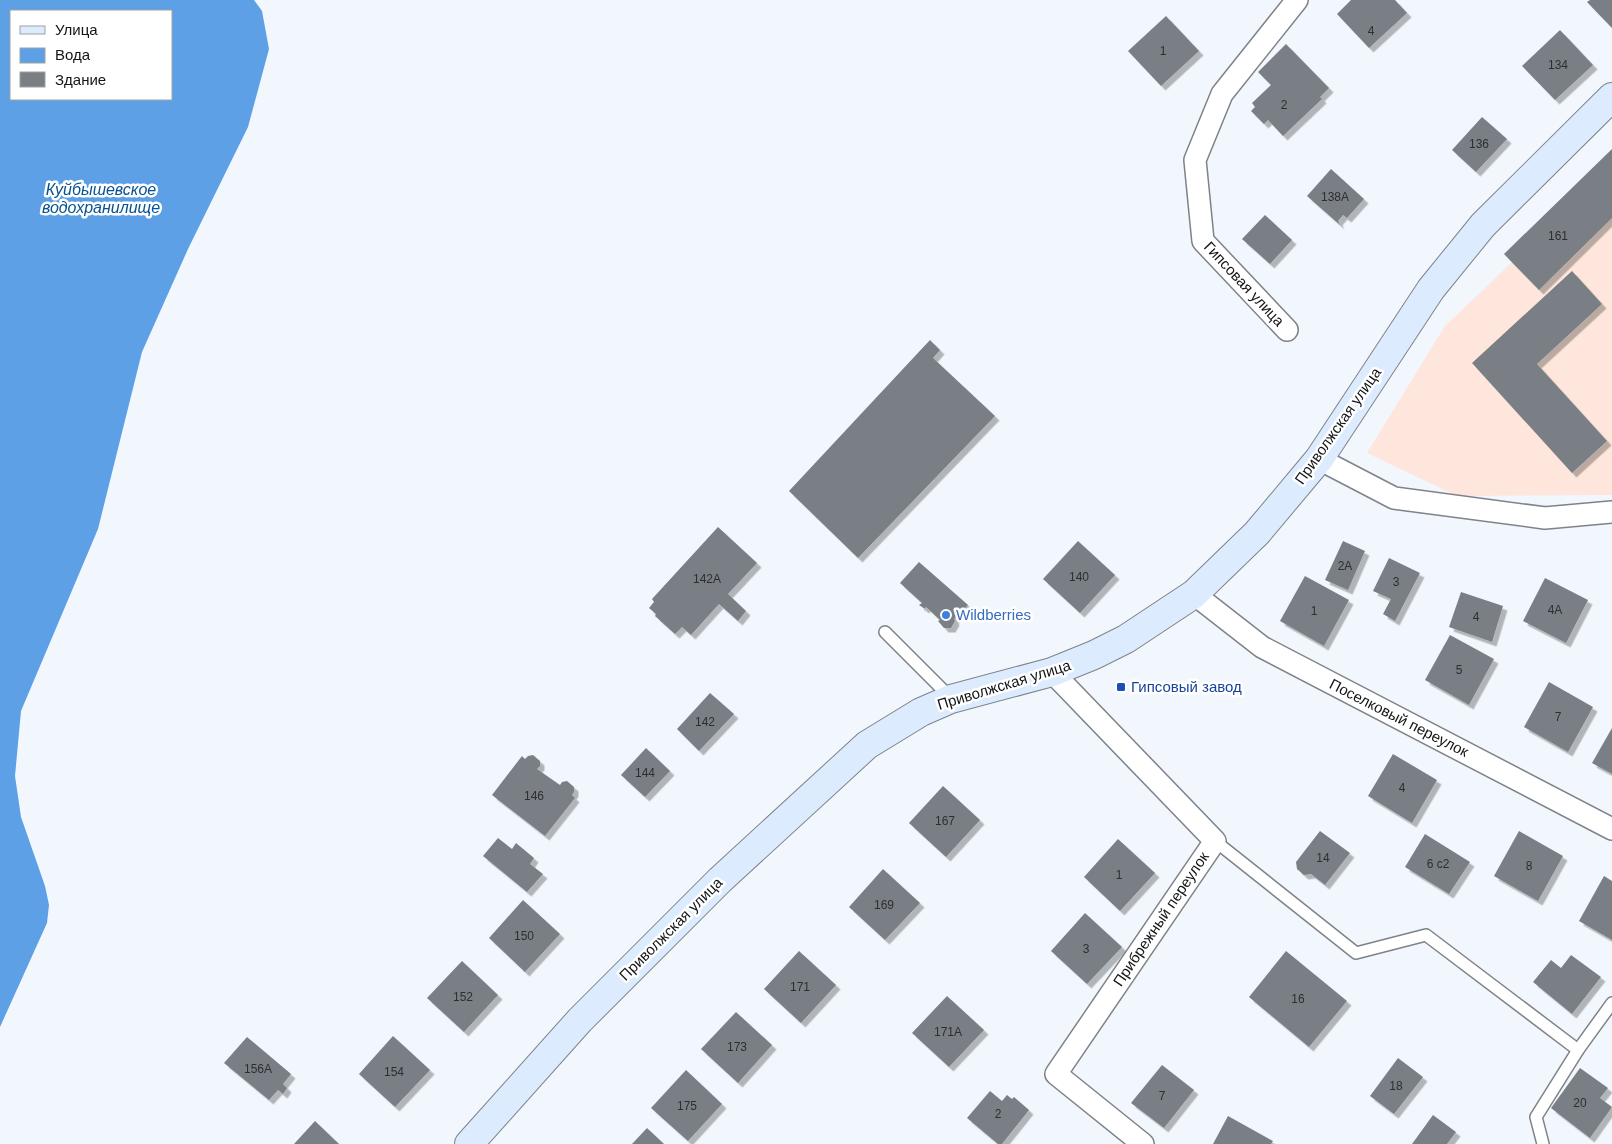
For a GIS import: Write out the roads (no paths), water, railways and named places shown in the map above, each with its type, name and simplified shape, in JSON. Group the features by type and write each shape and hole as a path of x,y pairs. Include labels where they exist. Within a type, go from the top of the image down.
{"main road":[{"name":"Приволжская улица","path":"469,1144 580,1020 720,880 867,744 921,712 951,699 1052,672 1126,639 1194,594 1258,533 1319,459 1431,289 1482,225 1612,97"}],"street":[{"name":"Гипсовая улица","path":"1287,330 1203,241 1195,160 1222,94 1297,0"},
{"path":"1319,459 1394,498 1546,518 1612,512"},
{"name":"Поселковый переулок","path":"1194,594 1262,647 1612,829"},
{"name":"Прибрежный переулок","path":"1052,672 1215,840 1056,1074 1143,1144"}],"lane":[{"path":"885,632 951,699"},
{"path":"1215,840 1356,952 1426,935 1578,1050"},
{"path":"1543,1144 1536,1117 1578,1050 1612,1003"}],"water":[{"name":"Куйбышевское водохранилище","path":"0,0 254,0 262,11 269,49 248,127 188,249 142,352 98,529 21,711 15,776 21,817 45,886 49,905 47,923 0,1027"}],"place":[{"name":"Wildberries","path":"946,615"},
{"name":"Гипсовый завод","path":"1121,687"}]}
